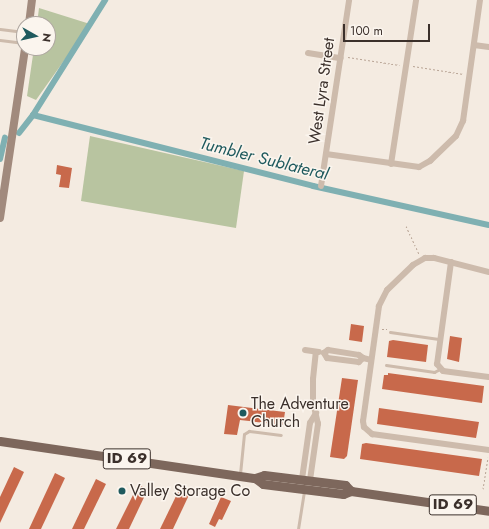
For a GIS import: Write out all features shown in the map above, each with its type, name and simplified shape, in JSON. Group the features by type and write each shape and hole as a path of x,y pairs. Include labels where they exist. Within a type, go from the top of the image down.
{"main road":[{"path":"29,16 32,0"},
{"path":"0,218 24,56"},
{"name":"ID 69","path":"0,441 240,475 256,479 263,484 343,494 350,490"},
{"name":"ID 69","path":"256,479 264,475 345,485 350,490 489,510"}],"street":[{"name":"West Lyra Street","path":"321,186 349,0"},
{"path":"391,164 416,0"},
{"path":"326,154 419,167 430,161 461,129 480,0"},
{"path":"474,45 489,48"},
{"path":"308,53 341,58"},
{"path":"488,452 372,434 364,427 371,360 382,298 419,258 430,258 451,262 489,272"},
{"path":"451,262 436,358 440,369 489,378"},
{"path":"305,350 324,353 328,350 344,352 359,355 362,358 371,360"},
{"path":"306,480 310,423 316,413 312,379 316,352"}],"lane":[{"path":"0,28 16,31"},
{"path":"0,40 16,42"},
{"path":"390,332 439,339"},
{"path":"386,365 434,372 440,369"},
{"path":"240,475 244,434 249,431 281,435"},
{"path":"298,529 304,489"}],"path":[{"path":"348,57 399,65"},
{"path":"413,66 463,74"},
{"path":"406,226 419,258"},
{"path":"483,490 488,452"}],"green space":[{"path":"39,8 90,24 36,100 27,96 33,56 56,56 56,16 38,16"},
{"path":"90,136 244,171 236,228 81,201"}],"building":[{"path":"57,165 72,168 69,188 59,187 61,175 56,174"},
{"path":"351,324 364,326 362,342 349,340"},
{"path":"450,336 462,338 459,362 447,359"},
{"path":"393,340 428,345 426,362 387,357 389,341"},
{"path":"388,373 484,386 482,403 382,389 384,375 388,375"},
{"path":"342,378 358,380 347,456 344,459 330,457"},
{"path":"228,405 285,412 283,425 240,420 237,435 224,434"},
{"path":"379,408 479,422 476,438 377,424"},
{"path":"366,443 482,459 479,476 360,459 362,444"},
{"path":"14,467 24,472 0,523 0,497"},
{"path":"55,473 65,478 41,529 29,529"},
{"path":"96,479 106,484 84,529 72,529"},
{"path":"138,485 148,489 129,529 116,529"},
{"path":"179,490 189,495 173,529 160,529"},
{"path":"221,497 231,501 222,520 219,519 215,527 209,524"}],"waterway":[{"path":"19,133 33,115 105,0"},
{"name":"Tumbler Sublateral","path":"33,115 313,186 489,225"},
{"path":"0,159 5,138"}],"place":[{"name":"The Adventure Church","path":"243,413"},
{"name":"Valley Storage Co","path":"122,491"}]}
